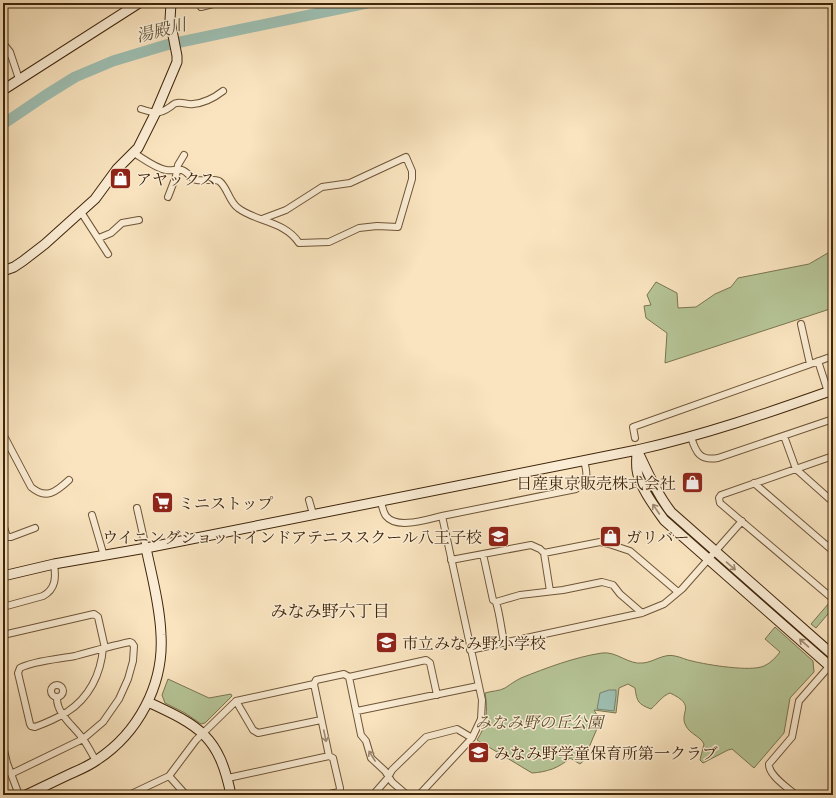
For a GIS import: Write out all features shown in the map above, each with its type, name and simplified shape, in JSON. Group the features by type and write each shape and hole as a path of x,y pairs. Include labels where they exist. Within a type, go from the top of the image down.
{"street":[{"path":"3,90 139,3"},
{"path":"3,271 14,267 23,261 45,244 81,212 94,200 117,169 134,153 140,145 174,71 177,59 170,20 171,3"},
{"path":"201,7 217,3"},
{"path":"3,43 10,52 20,79"},
{"path":"3,57 10,52"},
{"path":"141,109 155,114 162,113 174,103 178,102 192,104 212,99 223,90"},
{"path":"134,153 157,167 166,170 182,170 193,179 219,181 238,208 248,214 262,219 272,222 295,237 299,243 302,244 316,241 329,242 359,228 377,226 398,227 412,179 412,172 406,157 350,183 322,187 286,210 262,219"},
{"path":"168,197 178,165 184,155"},
{"path":"81,212 108,254"},
{"path":"99,238 111,233 122,223 139,220"},
{"path":"801,324 810,364"},
{"path":"635,438 633,427 833,356"},
{"path":"3,576 54,564 146,548 584,461 691,437 768,414 830,391 818,361"},
{"path":"691,437 696,451 701,456 709,459 718,458 833,419"},
{"path":"3,434 31,487 38,493 45,495 51,493 69,480"},
{"path":"784,436 796,469 833,502"},
{"path":"637,450 662,501 680,522 833,655"},
{"path":"637,450 637,470 643,486 664,520 708,560 832,666 799,701 792,736 770,764 769,769 772,774 796,795"},
{"path":"833,456 721,495 719,498 720,503 833,599"},
{"path":"381,501 387,517 397,523 406,523 442,516 576,489 583,484 586,478 584,461"},
{"path":"754,483 833,551"},
{"path":"309,500 313,514"},
{"path":"26,795 96,761 118,744 136,722 148,702 157,676 161,636 158,607 137,508"},
{"path":"92,515 104,556"},
{"path":"419,795 472,738 479,725 482,712 482,700 442,516"},
{"path":"470,650 642,613 662,605 678,592 742,522"},
{"path":"3,524 7,536 11,537 35,528"},
{"path":"544,553 600,542 609,544 630,551 678,592"},
{"path":"451,560 530,545 540,549 544,553 550,591"},
{"path":"483,554 493,600 496,602 499,612 499,620 504,642"},
{"path":"3,608 43,596 48,593 54,583 56,575 54,564"},
{"path":"496,602 520,595 563,590 602,582 616,588 620,594 642,613"},
{"path":"3,635 94,614 98,617 104,648 99,670 90,690 78,703 63,714 36,727 31,726 18,670 22,667 74,656 104,648 130,642 133,644 133,661 128,679 123,692 111,712 83,739 11,774"},
{"path":"129,795 169,776 202,733 236,701 314,684 316,680 344,674 350,677 426,660 430,663 437,694"},
{"path":"350,677 361,735 366,741 369,755 407,795"},
{"path":"314,684 329,756 333,758 340,788 339,793 324,795"},
{"path":"357,711 478,686"},
{"path":"57,697 58,705 63,714 83,739 96,761"},
{"path":"236,701 252,730 258,732 321,720"},
{"path":"148,702 183,719 202,733 217,751 228,778 231,795"},
{"path":"372,795 392,770 427,735 457,729 472,738"},
{"path":"3,746 19,795"},
{"path":"228,778 329,756"},
{"path":"169,776 186,795"}],"green space":[{"path":"833,250 833,308 665,363 667,333 646,318 644,306 651,305 647,295 656,282 677,293 678,308 696,307 715,294 731,287 738,278 809,264"},
{"path":"829,603 833,606 833,608 816,628 811,624"},
{"name":"みなみ野の丘公園","path":"775,627 813,661 814,672 790,698 784,733 754,768 732,749 703,763 700,760 704,744 686,726 684,717 686,709 683,702 670,693 662,698 651,709 643,706 639,702 635,688 628,684 619,688 616,713 594,710 600,720 599,724 587,752 588,757 580,764 570,758 552,769 532,773 477,740 485,723 485,693 503,689 521,678 540,670 571,660 602,653 613,654 638,663 671,655 690,661 718,666 758,668 769,663 780,652 765,639"},
{"path":"168,679 209,698 231,694 232,696 205,723 201,724 185,713 165,703 162,695"}],"shaded area":[{"path":"609,690 616,690 614,711 597,709 600,693"}],"waterway":[{"name":"湯殿川","path":"3,124 75,77 113,61 166,45 367,3"}],"place":[{"name":"アヤックス","path":"120,179"},
{"name":"日産東京販売株式会社","path":"692,483"},
{"name":"ミニストップ","path":"163,503"},
{"name":"ウイニングショットインドアテニススクール八王子校","path":"498,537"},
{"name":"ガリバー","path":"610,537"},
{"name":"市立みなみ野小学校","path":"387,643"},
{"name":"みなみ野学童保育所第一クラブ","path":"478,753"}],"district":[{"name":"みなみ野六丁目","path":"330,611"}]}
